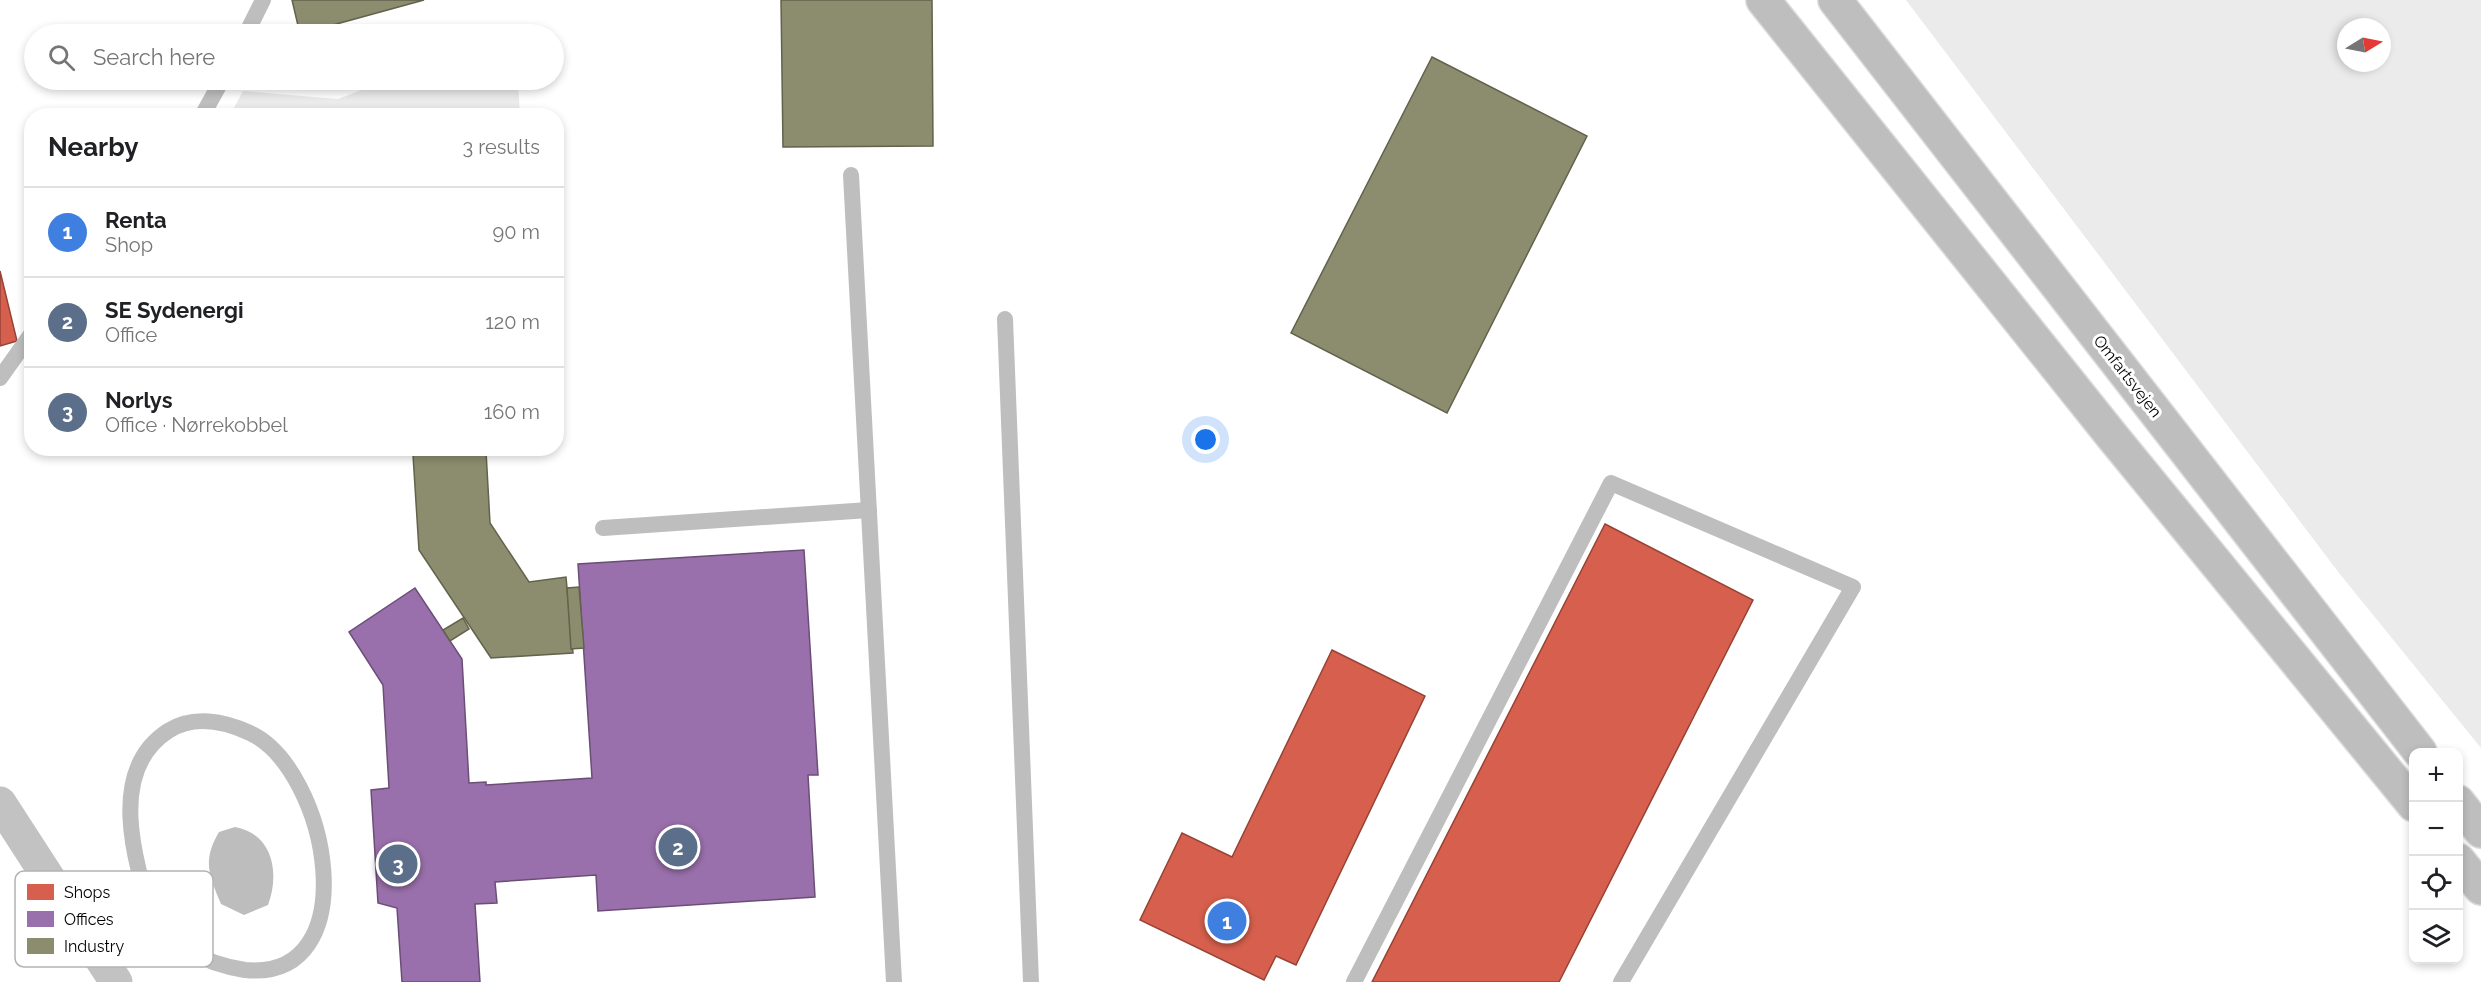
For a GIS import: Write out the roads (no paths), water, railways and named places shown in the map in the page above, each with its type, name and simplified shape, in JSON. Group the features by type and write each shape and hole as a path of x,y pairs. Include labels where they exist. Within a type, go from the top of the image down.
{"highway":[{"path":"1763,0 2112,436 2412,802"},
{"name":"Omfartsvejen","path":"1835,0 2416,748"},
{"path":"2463,808 2481,831"},
{"path":"2463,866 2481,888"}],"street":[{"path":"0,803 44,871"}],"lane":[{"path":"251,24 263,0"},
{"path":"206,108 216,90"},
{"path":"851,175 894,982"},
{"path":"1005,319 1031,982"},
{"path":"0,378 24,344"},
{"path":"1354,982 1611,483 1853,587 1621,982"},
{"path":"603,528 869,510"},
{"path":"139,871 131,823 130,792 138,765 154,740 179,723 211,720 241,729 264,740 286,762 314,818 321,849 325,883 321,917 308,946 290,962 259,972 227,967 213,961"}],"place":[{"name":"SE Sydenergi","path":"678,847"},
{"name":"Norlys","path":"398,864"},
{"name":"Renta","path":"1227,921"}]}
